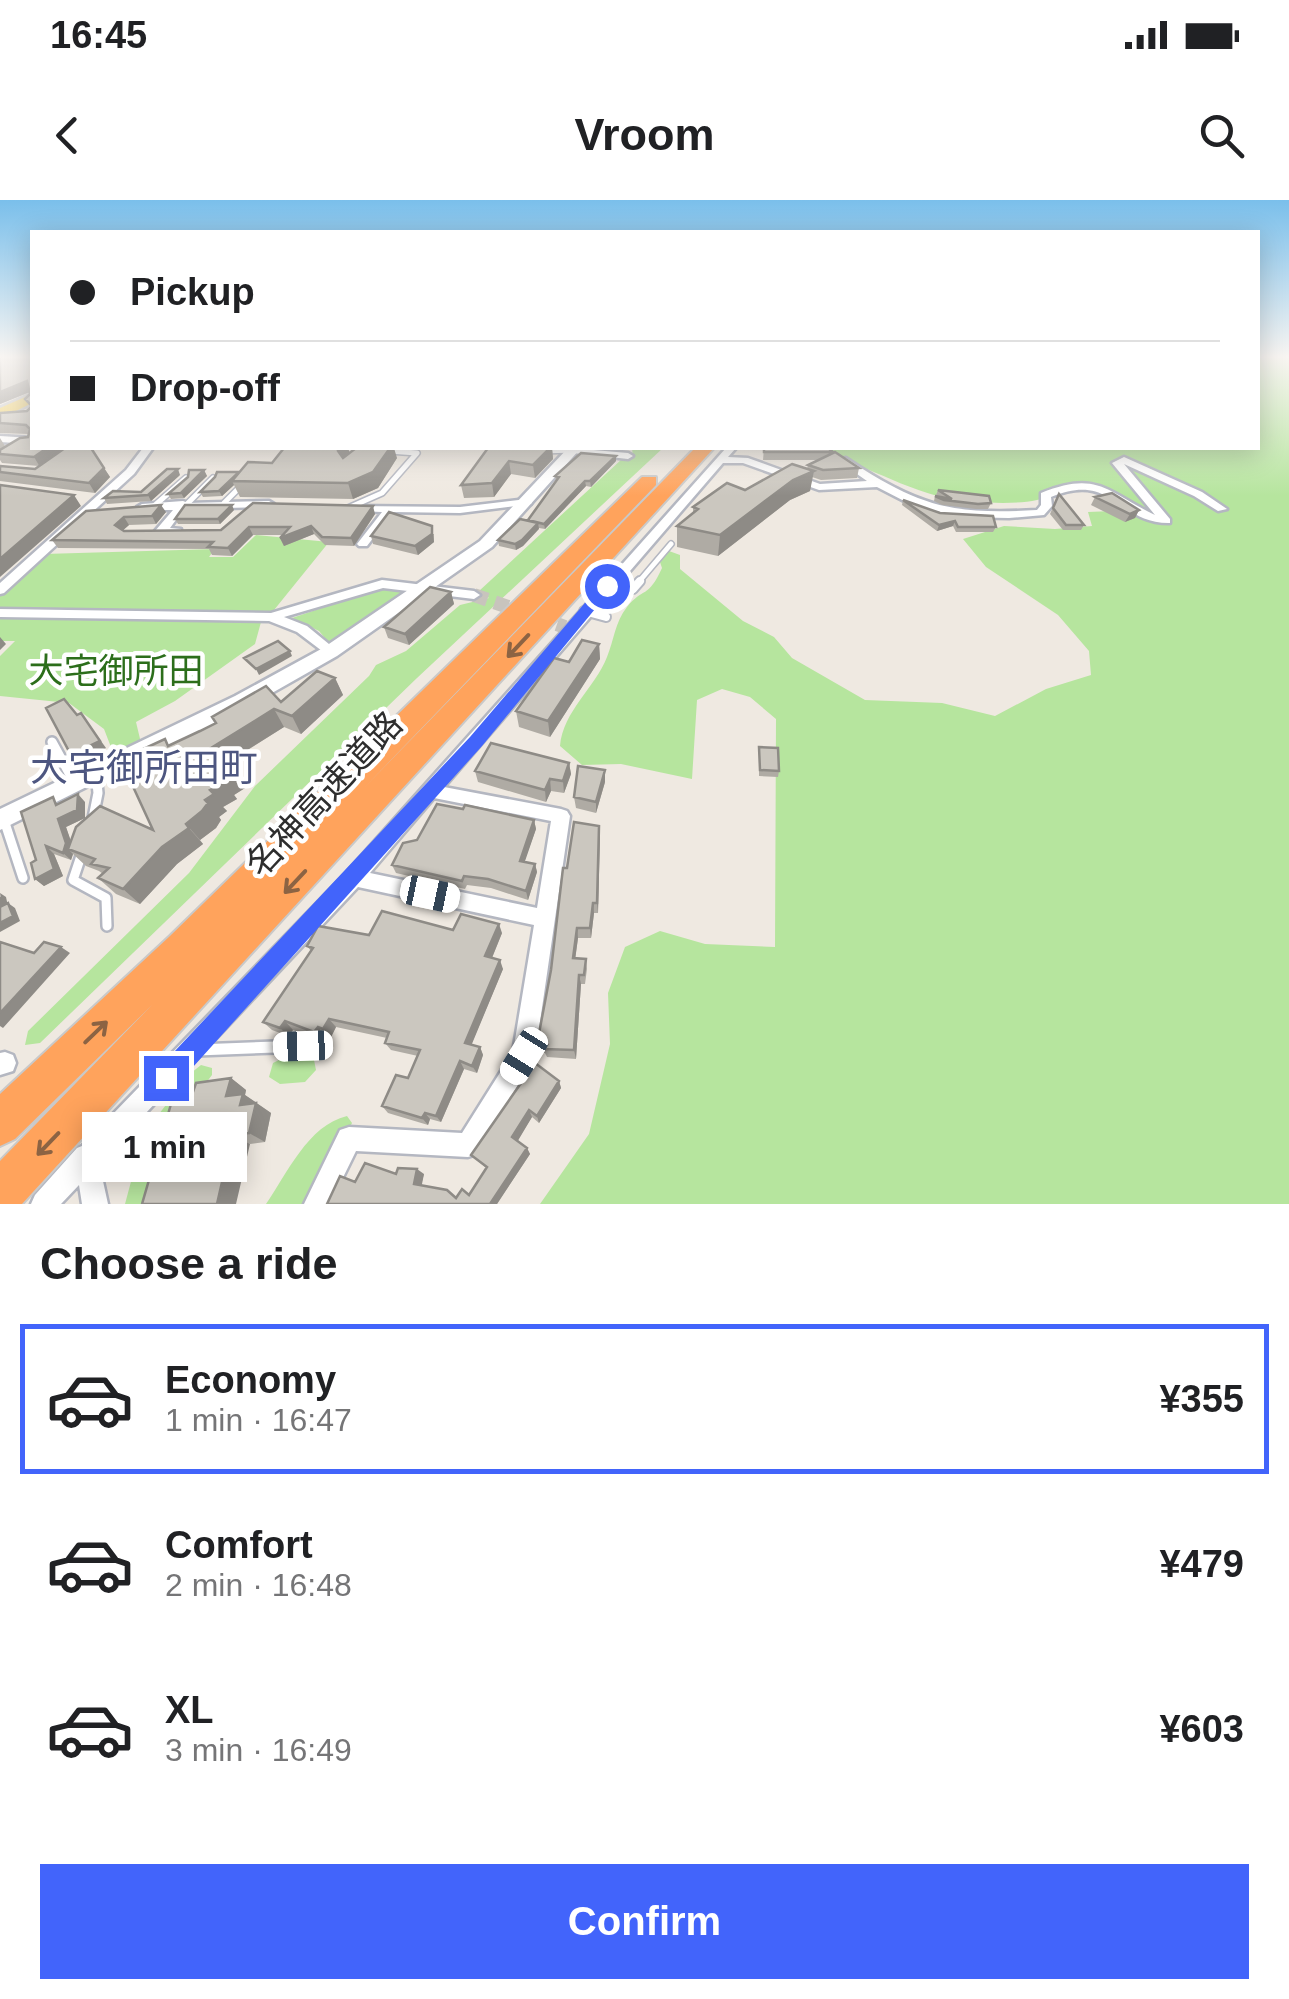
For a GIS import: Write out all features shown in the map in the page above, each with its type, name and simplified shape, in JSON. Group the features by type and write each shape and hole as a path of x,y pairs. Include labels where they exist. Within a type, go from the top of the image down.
{"highway":[{"name":"名神高速道路","path":"0,1124 183,949 680,450"},
{"name":"名神高速道路","path":"0,1194 719,452"}],"street":[{"path":"0,439 29,440"},
{"path":"0,590 87,512 101,506 146,450"},
{"path":"2,819 330,652 486,544 573,450"},
{"path":"582,450 628,456"},
{"path":"829,451 878,484 935,510 966,516 1040,512 1046,506 1045,494 1071,485 1104,490 1166,521 1118,463 1124,460 1222,509"},
{"path":"44,1204 432,792 719,452 819,487 878,484"},
{"path":"904,488 935,510"},
{"path":"73,498 101,506"},
{"path":"334,507 460,510 527,502"},
{"path":"121,509 224,503 289,505"},
{"path":"161,532 185,504"},
{"path":"239,517 253,504"},
{"path":"363,544 389,510"},
{"path":"145,532 193,531"},
{"path":"0,613 271,618 382,584 427,586 474,595"},
{"path":"271,618 302,629 330,652"},
{"path":"317,1204 350,1139 468,1145 524,1056 561,816 432,792"},
{"path":"354,878 543,918"},
{"path":"86,1158 95,1204"}],"lane":[{"path":"13,449 29,440"},
{"path":"542,451 558,450"},
{"path":"348,508 353,502 370,503 380,495 417,452 384,451"},
{"path":"154,506 186,478"},
{"path":"185,504 213,478"},
{"path":"224,503 249,479"},
{"path":"633,589 671,544"},
{"path":"584,612 606,617"},
{"path":"52,742 75,783"},
{"path":"90,828 98,794 96,773"},
{"path":"2,819 23,878"},
{"path":"84,845 73,880 106,898 108,926"},
{"path":"192,1050 303,1046"}],"green space":[{"path":"1260,403 1289,403 1289,1204 540,1204 589,1134 610,1044 608,993 625,947 660,931 705,944 775,947 776,719 750,697 722,689 697,700 692,779 621,764 582,765 560,746 567,722 607,657 623,613 657,578 662,568 658,556 669,551 680,555 680,569 743,621 774,637 792,658 865,700 942,703 995,716 1046,689 1091,675 1089,651 1058,615 986,567 963,539 1004,526 1092,526 1088,512 1137,510 1128,500 1116,493 1090,490 1022,502 955,500 825,453 800,450 1260,450"},
{"path":"632,450 661,450 417,678 40,1043 25,1045 28,1031 189,873 255,786 376,665 406,651 460,605 489,598 479,591 622,459 633,457"},
{"path":"256,535 329,542 270,615 0,609 0,596 44,554 215,549 209,557 233,557"},
{"name":"大宅御所田","path":"387,586 417,589 330,644 319,631 292,618"},
{"name":"大宅御所田","path":"0,616 261,622 255,644 175,701 136,722 141,743 114,755 104,729 69,703 0,696 0,656 15,641 0,641"},
{"path":"289,1055 313,1055 316,1070 305,1082 280,1084 269,1077 273,1063"},
{"path":"201,1065 212,1068 212,1075 193,1100 159,1204 125,1204 144,1133"},
{"path":"347,1116 352,1123 312,1204 266,1204 310,1140 333,1121"}],"building":[{"path":"30,408 30,429 26,425 0,423 0,413"},
{"path":"30,429 30,450 44,450 34,457 0,454 0,450 28,437"},
{"path":"62,450 92,450 104,468 89,483 0,472 0,466 35,469"},
{"path":"282,450 339,450 343,458 353,450 389,450 373,472 348,483 232,481 248,462 272,463"},
{"path":"487,450 548,450 533,465 509,461 492,483 461,485"},
{"path":"830,450 833,452 764,452"},
{"path":"835,452 859,468 823,470 808,465"},
{"path":"581,453 616,456 590,481 585,481 544,524 528,520 559,477 555,476"},
{"path":"792,464 814,471 793,480 720,535 677,526 698,509 693,507 727,483 745,490"},
{"path":"167,469 178,469 148,495 104,498 113,491 141,492"},
{"path":"189,470 204,470 181,493 168,494 188,477"},
{"path":"217,472 239,472 219,491 200,492 215,477"},
{"path":"0,485 74,495 0,559"},
{"path":"938,490 989,496 991,503 944,500 935,496 952,499"},
{"path":"1112,493 1139,510 1130,514 1095,497"},
{"path":"1059,494 1084,525 1066,525 1053,508"},
{"path":"903,500 940,513 993,516 996,527 958,527 955,521 939,525"},
{"path":"253,503 373,506 351,538 322,537 311,526 280,538 290,527 249,527 228,548 208,547 213,542 52,540 86,511 161,505 152,516 124,517 115,525 124,531 221,530"},
{"path":"185,505 232,505 218,519 175,519"},
{"path":"389,512 432,526 432,534 415,546 371,536"},
{"path":"520,519 538,523 515,544 498,540"},
{"path":"430,587 451,592 405,634 384,627"},
{"path":"582,640 599,644 548,721 516,711 554,658 569,662"},
{"path":"278,641 290,651 256,669 244,658"},
{"path":"317,671 335,678 292,716 274,709 203,753 234,770 221,779 225,782 210,790 214,794 186,824 189,828 162,847 123,889 98,878 109,868 91,864 95,859 68,849 76,827 100,806 153,830 130,780 150,762 141,750 165,739 168,746 216,723 212,717 266,686 281,702"},
{"path":"64,699 77,715 81,713 100,741 71,755 46,708"},
{"path":"491,743 569,763 563,781 550,779 545,790 475,771"},
{"path":"759,747 778,748 779,771 760,770"},
{"path":"578,766 605,770 596,802 574,797"},
{"path":"78,794 77,810 58,819 66,843 63,853 46,846 54,869 35,879 31,863 36,860 21,812 53,797 56,805"},
{"path":"437,804 463,809 465,805 534,820 520,861 535,864 526,891 488,879 464,876 462,881 392,865 403,843 417,840"},
{"path":"574,822 599,826 597,903 593,903 590,928 577,928 573,958 586,959 584,975 579,975 574,1050 544,1049 547,1045 537,1044 551,970 563,868 567,868"},
{"path":"0,897 2,906 8,903 13,916 0,923"},
{"path":"382,911 453,930 461,914 499,924 485,956 500,960 465,1043 480,1047 472,1066 460,1061 436,1116 425,1113 422,1118 382,1106 396,1075 408,1078 420,1050 385,1043 389,1032 329,1019 323,1029 318,1027 314,1032 285,1021 280,1028 263,1022 313,948 307,946 318,926 369,935"},
{"path":"0,942 34,953 44,942 61,947 0,1013"},
{"path":"535,1063 559,1081 537,1116 529,1110 512,1137 527,1148 490,1204 327,1204 340,1176 355,1182 365,1163 396,1174 398,1168 417,1169 414,1184 447,1190 456,1198 462,1189 469,1195 487,1167 471,1155"},
{"path":"231,1078 226,1096 243,1094 240,1105 256,1103 249,1133 233,1134 217,1204 142,1204 171,1104 190,1101 196,1083"}],"tunnel":[{"path":"474,595 565,627"}],"district":[{"name":"大宅御所田町","path":"144,768"}],"route":[{"path":"166,1078 476,742 607,586"}]}
